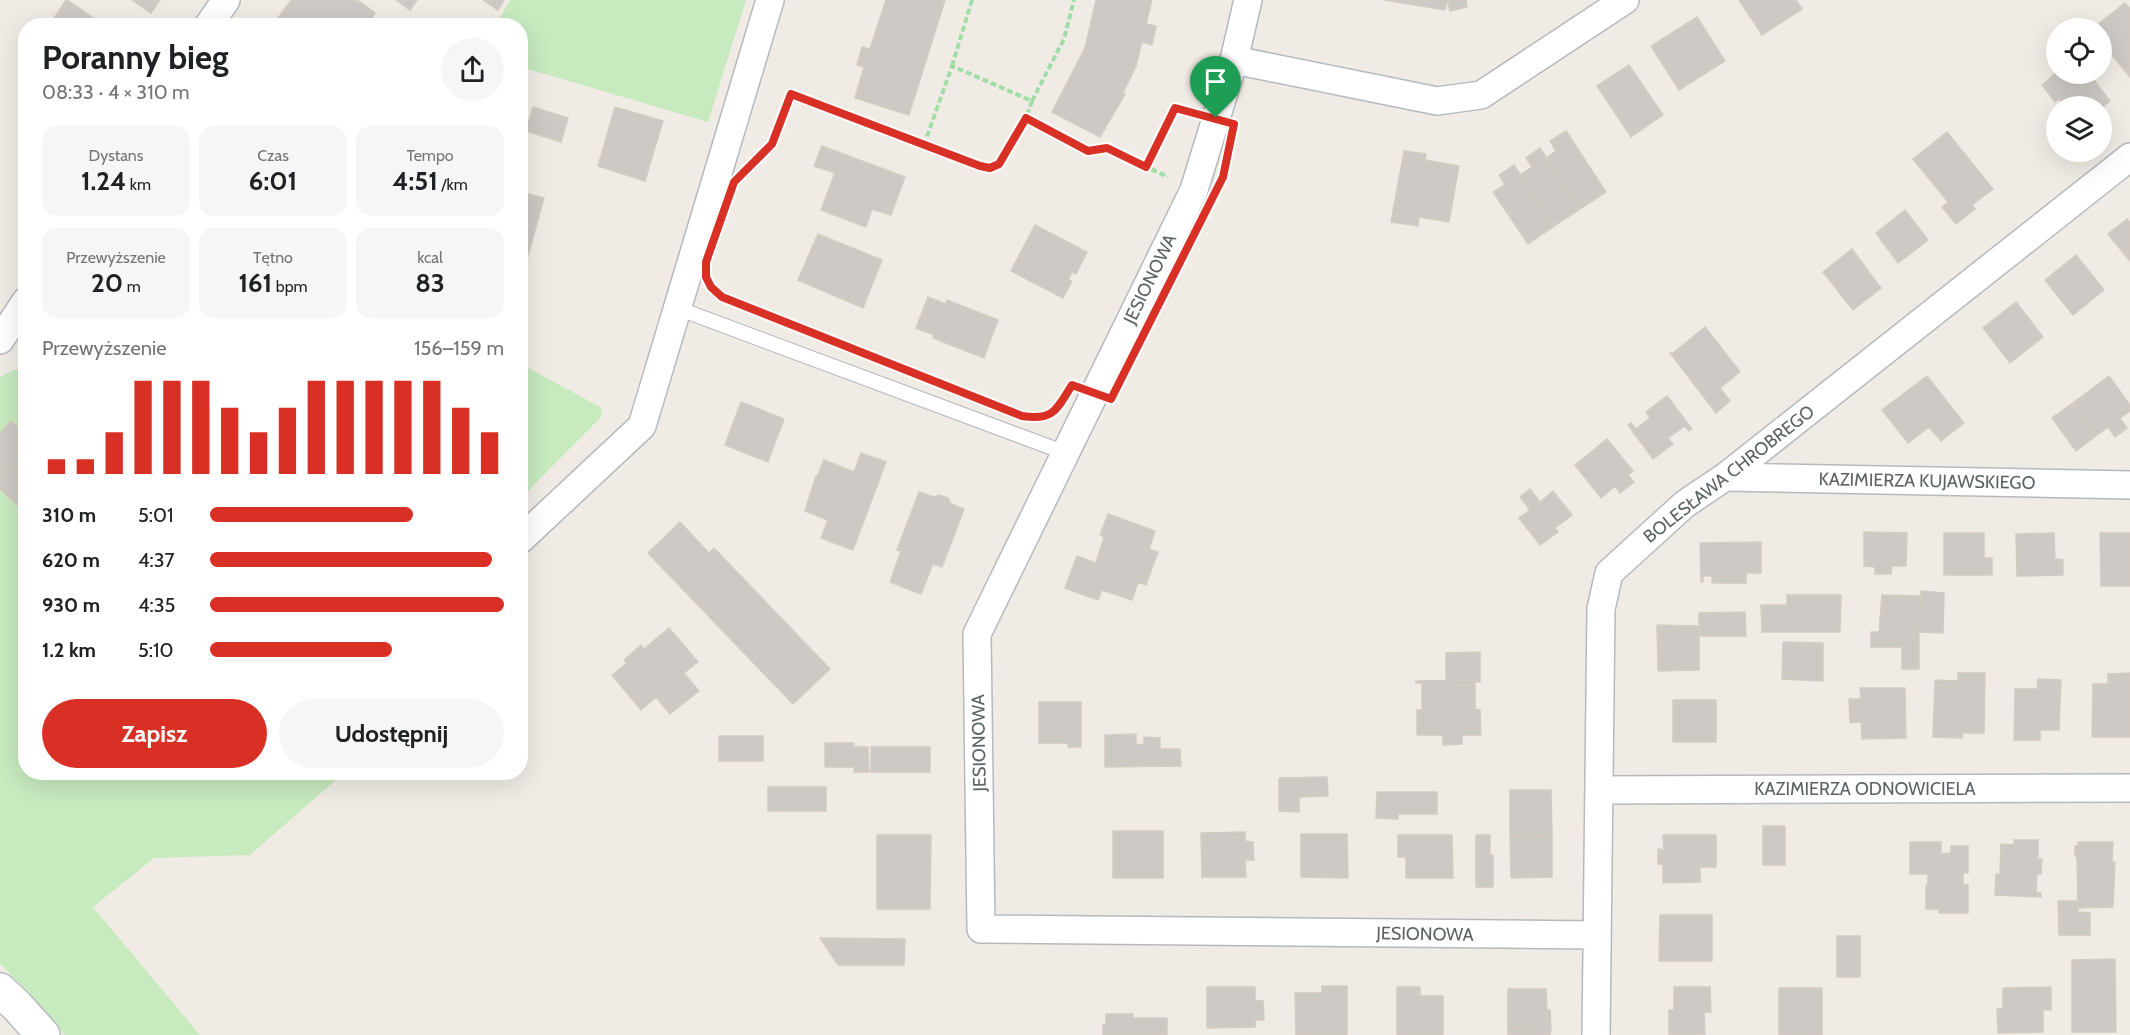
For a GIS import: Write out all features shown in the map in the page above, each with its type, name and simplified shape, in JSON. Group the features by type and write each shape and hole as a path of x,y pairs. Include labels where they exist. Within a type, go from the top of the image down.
{"street":[{"path":"214,18 226,0"},
{"path":"528,533 642,426 770,0"},
{"name":"JESIONOWA","path":"1248,0 1234,60 1194,190 977,634 981,929 1596,935"},
{"path":"1234,60 1437,101 1481,95 1625,0"},
{"name":"BOLESŁAWA CHROBREGO","path":"1596,1035 1601,609 1609,573 1685,504 1725,477 2130,157"},
{"path":"12,334 18,320"},
{"name":"KAZIMIERZA KUJAWSKIEGO","path":"1725,477 2130,485"},
{"name":"KAZIMIERZA ODNOWICIELA","path":"1600,790 2130,788"},
{"path":"0,990 43,1035"}],"lane":[{"path":"677,308 1066,453"}],"path":[{"path":"924,145 972,0"},
{"path":"749,167 772,144 791,94 980,166 990,168 999,164 1026,118 1032,101 1064,39 1074,0"},
{"path":"952,66 1032,101"},
{"path":"1146,167 1175,108 1216,118"},
{"path":"1026,118 1088,151 1107,148 1194,190"}],"green space":[{"path":"510,0 746,0 708,122 528,69 528,18 500,18"},
{"path":"528,368 602,408 601,417 528,491"},
{"path":"18,369 18,780 336,780 250,855 154,858 93,907 200,1035 65,1035 27,990 0,964 0,377"}],"building":[{"path":"67,0 93,18 54,18"},
{"path":"132,0 160,0 151,13"},
{"path":"291,0 357,0 375,13 372,18 278,18"},
{"path":"396,0 417,0 410,10"},
{"path":"483,0 504,0 498,10"},
{"path":"886,0 945,0 909,115 855,98 864,67 857,65 862,47 870,49"},
{"path":"1096,0 1152,0 1146,24 1156,26 1152,45 1142,42 1136,66 1123,93 1125,94 1100,137 1052,112 1085,48"},
{"path":"1384,0 1466,0 1467,7 1450,11 1448,2 1445,10"},
{"path":"1739,0 1796,0 1802,9 1762,35"},
{"path":"2125,3 2130,9 2130,77 2112,55 2112,18 2106,18"},
{"path":"1697,17 1725,61 1679,90 1651,46"},
{"path":"1629,65 1663,115 1631,137 1597,86"},
{"path":"2046,82 2046,84 2097,84 2106,96 2050,96 2042,85"},
{"path":"533,107 568,118 561,142 528,132"},
{"path":"615,107 663,121 645,181 598,166"},
{"path":"1566,131 1606,192 1580,209 1546,158 1556,151 1550,141"},
{"path":"1947,132 1993,189 1972,205 1975,209 1956,224 1942,207 1948,202 1913,159"},
{"path":"822,146 905,177 891,215 872,209 866,227 821,210 835,173 814,166"},
{"path":"1540,148 1580,209 1554,226 1520,175 1532,167 1526,158"},
{"path":"1404,151 1426,154 1425,160 1459,166 1449,222 1419,217 1418,226 1391,222"},
{"path":"1514,165 1554,226 1528,244 1493,192 1505,185 1499,175"},
{"path":"528,194 544,198 528,255"},
{"path":"1905,210 1928,240 1898,263 1876,233"},
{"path":"2127,219 2130,223 2130,261 2108,234"},
{"path":"1035,225 1087,252 1076,274 1072,272 1068,280 1072,281 1063,298 1011,271"},
{"path":"818,234 882,260 863,308 798,280"},
{"path":"1852,249 1881,288 1853,310 1823,272"},
{"path":"2076,255 2104,290 2073,315 2045,280"},
{"path":"928,297 946,304 947,300 998,320 984,358 933,338 934,335 916,328"},
{"path":"2016,302 2043,337 2010,363 1983,328"},
{"path":"1705,327 1740,372 1720,388 1730,401 1716,413 1670,353"},
{"path":"1927,376 1964,423 1941,441 1929,427 1908,443 1882,410"},
{"path":"2109,376 2130,405 2130,411 2120,418 2127,428 2115,437 2108,427 2097,435 2073,403"},
{"path":"1667,396 1692,429 1689,431 1685,426 1668,438 1673,444 1653,459 1628,425 1631,423 1636,429 1650,418 1646,412"},
{"path":"741,402 784,419 768,462 725,445"},
{"path":"2073,403 2097,435 2076,451 2052,418"},
{"path":"11,421 18,427 18,459 0,478 0,433"},
{"path":"1607,439 1633,471 1628,475 1634,482 1620,493 1615,486 1601,498 1575,465"},
{"path":"861,453 886,462 853,550 821,538 828,520 805,511 816,476 824,460 854,472"},
{"path":"18,459 18,502 16,504 0,489 0,478"},
{"path":"1530,489 1540,502 1553,491 1572,515 1555,528 1558,532 1540,545 1519,518 1530,510 1520,497"},
{"path":"919,492 934,497 939,495 948,498 951,504 964,509 942,567 933,564 921,594 890,582 901,551 897,550"},
{"path":"1108,514 1155,531 1149,549 1158,552 1146,585 1138,582 1132,600 1102,590 1098,600 1065,588 1077,556 1096,563 1104,537 1100,535"},
{"path":"680,522 709,553 714,548 830,669 793,704 648,553"},
{"path":"1864,532 1907,533 1906,566 1892,566 1891,574 1875,574 1875,567 1864,566"},
{"path":"1944,533 1984,533 1984,558 1992,558 1992,575 1944,575"},
{"path":"2054,533 2055,559 2063,560 2063,575 2017,576 2016,534"},
{"path":"2100,533 2130,533 2130,586 2101,586"},
{"path":"1761,542 1761,573 1746,573 1746,583 1712,583 1712,576 1703,576 1703,582 1701,582 1700,543"},
{"path":"1921,591 1944,593 1943,633 1919,632"},
{"path":"1787,595 1841,595 1840,632 1762,632 1761,605 1787,605"},
{"path":"1882,595 1920,596 1919,632 1879,632"},
{"path":"1745,612 1746,636 1699,636 1699,613"},
{"path":"1657,625 1699,626 1699,670 1658,671"},
{"path":"669,628 698,662 684,673 699,691 670,714 656,697 641,710 612,675 627,663 624,660 641,645 644,649"},
{"path":"1871,632 1919,632 1919,669 1902,669 1902,647 1871,647"},
{"path":"1783,642 1823,643 1823,681 1782,679"},
{"path":"1480,652 1480,680 1446,680 1446,653"},
{"path":"1958,673 1985,673 1984,733 1962,733 1962,738 1933,737 1935,680 1958,681"},
{"path":"2130,673 2130,737 2092,737 2093,684 2108,684 2108,674"},
{"path":"2038,679 2061,680 2059,730 2040,730 2040,740 2014,740 2015,689 2037,689"},
{"path":"1480,680 1480,682 1475,682 1475,709 1480,710 1481,735 1462,735 1462,744 1443,745 1443,735 1417,735 1417,710 1422,710 1422,683 1416,683 1416,681"},
{"path":"1860,688 1905,688 1906,738 1862,739 1861,722 1850,723 1849,699 1861,699"},
{"path":"1673,700 1716,700 1716,742 1673,742"},
{"path":"1039,702 1081,702 1081,747 1068,747 1068,743 1039,743"},
{"path":"1136,734 1136,744 1144,745 1144,737 1160,738 1160,749 1180,749 1181,766 1105,767 1105,735"},
{"path":"719,736 763,736 763,761 719,761"},
{"path":"825,743 854,743 854,747 868,747 869,772 854,772 854,767 825,767"},
{"path":"871,747 930,747 930,772 871,772"},
{"path":"1327,777 1328,796 1299,797 1299,812 1279,811 1279,778"},
{"path":"768,787 826,787 826,811 768,811"},
{"path":"1510,790 1551,790 1552,835 1510,835"},
{"path":"1377,792 1437,792 1437,814 1398,814 1398,819 1376,818"},
{"path":"1763,826 1785,826 1785,865 1763,865"},
{"path":"1113,831 1163,831 1163,878 1113,878"},
{"path":"1245,832 1245,841 1253,842 1254,860 1245,860 1246,877 1202,877 1201,833"},
{"path":"1301,834 1347,834 1348,878 1301,877"},
{"path":"877,835 931,835 930,909 877,909"},
{"path":"1398,835 1452,835 1453,878 1406,878 1406,857 1398,857"},
{"path":"1476,835 1490,835 1490,855 1493,855 1493,887 1476,887"},
{"path":"1510,835 1552,835 1552,877 1511,878"},
{"path":"1663,835 1716,835 1716,867 1700,867 1700,882 1663,883 1663,864 1658,864 1658,849 1664,850"},
{"path":"2014,840 2038,840 2038,859 2042,859 2041,874 2037,874 2036,893 2041,893 2041,897 1995,895 1996,874 2000,874 2001,844 2014,845"},
{"path":"1910,842 1941,842 1941,854 1951,853 1951,846 1968,846 1968,873 1963,873 1963,885 1968,885 1968,913 1939,913 1939,909 1926,909 1928,874 1910,874"},
{"path":"2078,842 2113,842 2112,862 2115,862 2113,907 2078,908 2075,846 2078,846"},
{"path":"2058,901 2078,901 2078,912 2090,913 2090,935 2059,935"},
{"path":"1660,915 1712,915 1712,961 1659,961"},
{"path":"1837,936 1860,936 1860,977 1837,977"},
{"path":"820,938 905,939 904,965 838,965"},
{"path":"2115,959 2116,1032 2072,1032 2072,960"},
{"path":"1322,986 1347,986 1347,1035 1296,1035 1295,993 1322,993"},
{"path":"1207,987 1255,987 1255,1000 1263,1001 1264,1020 1255,1020 1255,1027 1207,1028"},
{"path":"1397,987 1420,987 1420,996 1443,996 1443,1035 1397,1035"},
{"path":"1674,987 1710,987 1711,1012 1704,1012 1705,1034 1669,1035 1669,1010 1674,1010"},
{"path":"2051,987 2051,1010 2043,1010 2043,1032 1998,1033 1997,1009 2003,1009 2003,988"},
{"path":"1779,988 1822,988 1822,1035 1779,1035"},
{"path":"1508,989 1546,989 1551,1028 1508,1028"},
{"path":"1106,1014 1133,1014 1133,1018 1167,1018 1167,1035 1103,1035"},
{"path":"1508,1028 1551,1028 1550,1035 1508,1035"}],"route":[{"path":"791,94 990,168 999,164 1026,118 1088,151 1107,148 1146,167 1175,108 1216,118 1234,124 1223,177 1111,399 1072,385 1049,416 1039,418 1022,416 722,297 711,287 706,277 706,262 734,182 772,144 791,94"}]}
